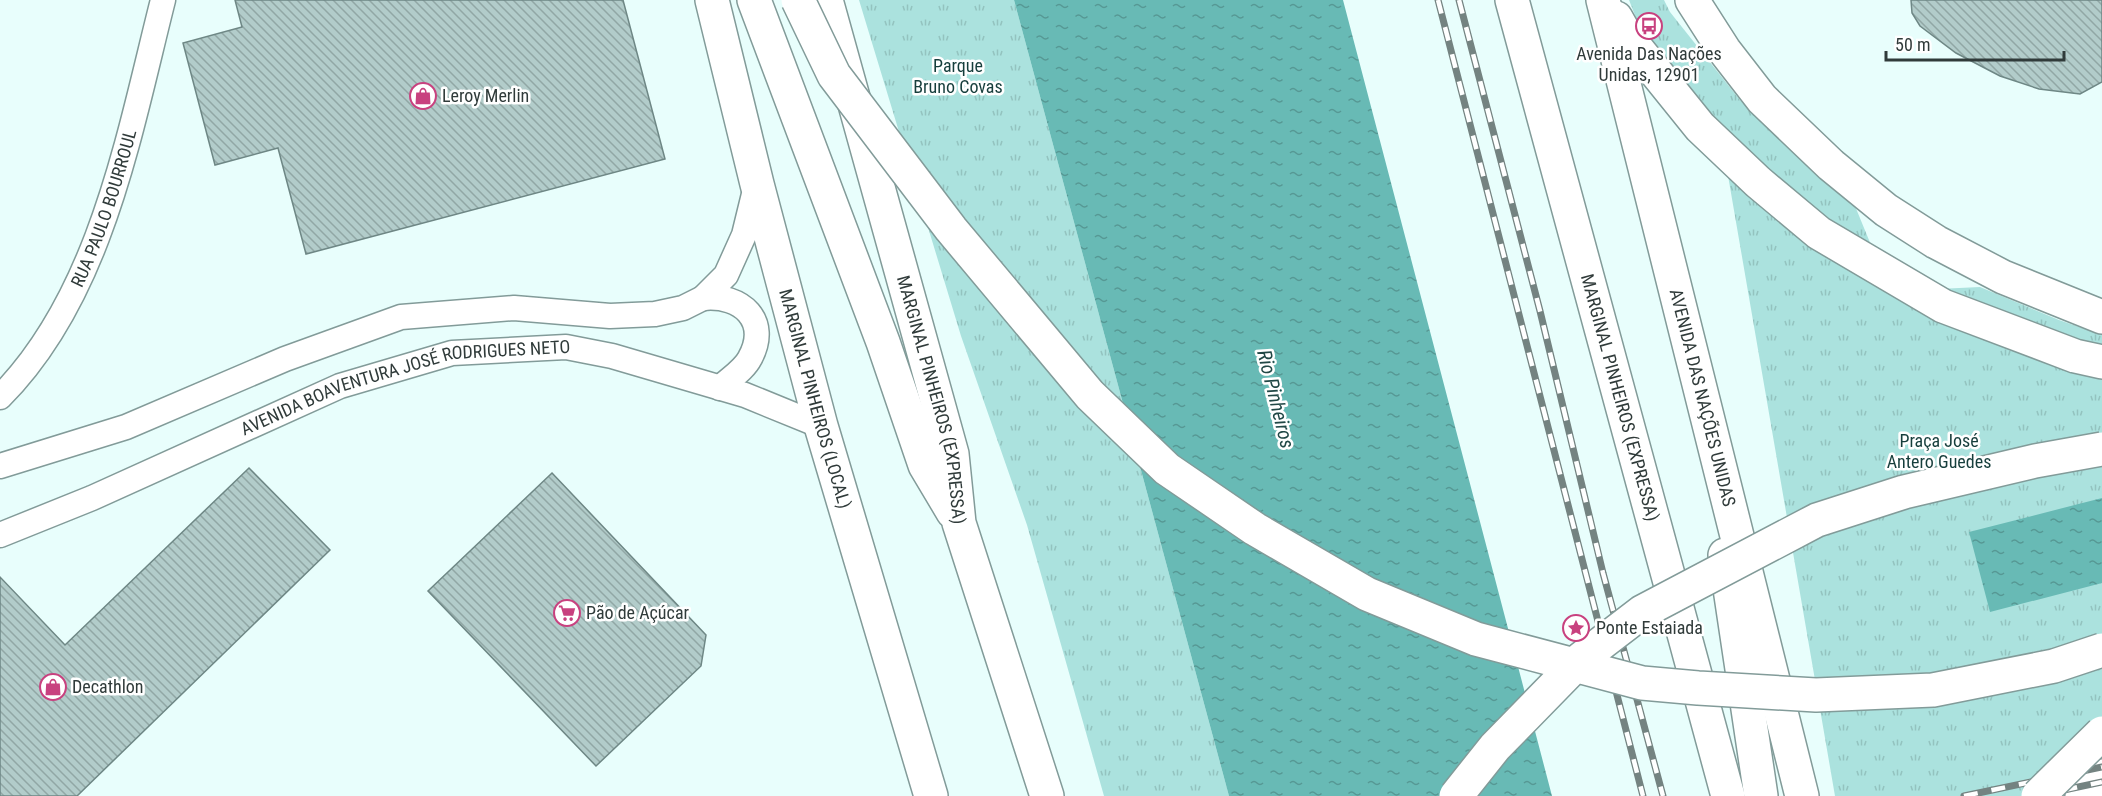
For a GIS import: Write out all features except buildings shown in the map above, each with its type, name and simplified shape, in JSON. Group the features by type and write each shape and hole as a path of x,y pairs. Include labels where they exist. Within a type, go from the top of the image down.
{"highway":[{"name":"MARGINAL PINHEIROS (LOCAL)","path":"712,0 757,184 821,426 931,796"},
{"path":"754,0 883,342 925,465 959,523"},
{"path":"798,0 834,75 951,229 1090,395 1167,469 1255,529 1367,594 1476,639 1642,683 1698,688 1816,695 1933,690 2054,666 2102,650"},
{"name":"MARGINAL PINHEIROS (EXPRESSA)","path":"826,0 952,454 959,523 1047,796"},
{"name":"MARGINAL PINHEIROS (EXPRESSA)","path":"1512,0 1728,796"},
{"path":"1604,0 1625,34 1700,127 1758,182 1819,233 1943,306 2075,356 2102,362"},
{"name":"AVENIDA DAS NAÇÕES UNIDAS","path":"1604,0 1802,796"},
{"path":"1692,0 1724,50 1762,99 1831,165 1886,210 1936,242 2003,277 2102,317"},
{"path":"1707,410 1734,629 1748,698 1761,796"},
{"path":"1456,796 1495,747 1582,658 1642,612 1818,520 1904,492 2035,461 2102,449"},
{"path":"2038,796 2102,732"},
{"path":"1034,751 1038,796"},
{"path":"2082,796 2102,776"}],"street":[{"name":"RUA PAULO BOURROUL","path":"0,397 37,352 56,323 96,244 144,78 163,0"},
{"name":"AVENIDA BOAVENTURA JOSÉ RODRIGUES NETO","path":"0,466 126,427 285,359 401,317 514,308 610,316 655,314 683,308 704,298 716,288 732,264 744,236 757,184"},
{"path":"704,298 722,297 738,303 746,309 757,330 756,344 748,361 720,388"},
{"name":"AVENIDA BOAVENTURA JOSÉ RODRIGUES NETO","path":"0,535 101,494 340,386 452,353 566,347 612,356 771,404 821,426"}],"green space":[{"name":"Parque Bruno Covas","path":"859,0 1014,0 1229,796 1104,796 1027,525 961,336"},
{"name":"Praça José Antero Guedes","path":"1629,0 1664,0 1670,12 1740,100 1855,206 1871,245 1938,289 1980,287 2102,335 2102,747 2048,796 1835,796 1721,135 1642,33"}],"water":[{"name":"Rio Pinheiros","path":"1014,0 1343,0 1552,796 1229,796"},
{"path":"2102,498 2102,583 1990,612 1969,532"}],"railway":[{"path":"1438,0 1643,796"},
{"path":"1459,0 1540,311 1603,573 1663,796"},
{"path":"1964,796 2102,767"},
{"path":"2036,796 2102,782"}],"place":[{"name":"Avenida Das Nações Unidas, 12901","path":"1649,26"},
{"name":"Leroy Merlin","path":"423,96"},
{"name":"Pão de Açúcar","path":"567,613"},
{"name":"Ponte Estaiada","path":"1576,628"},
{"name":"Decathlon","path":"53,687"}]}
